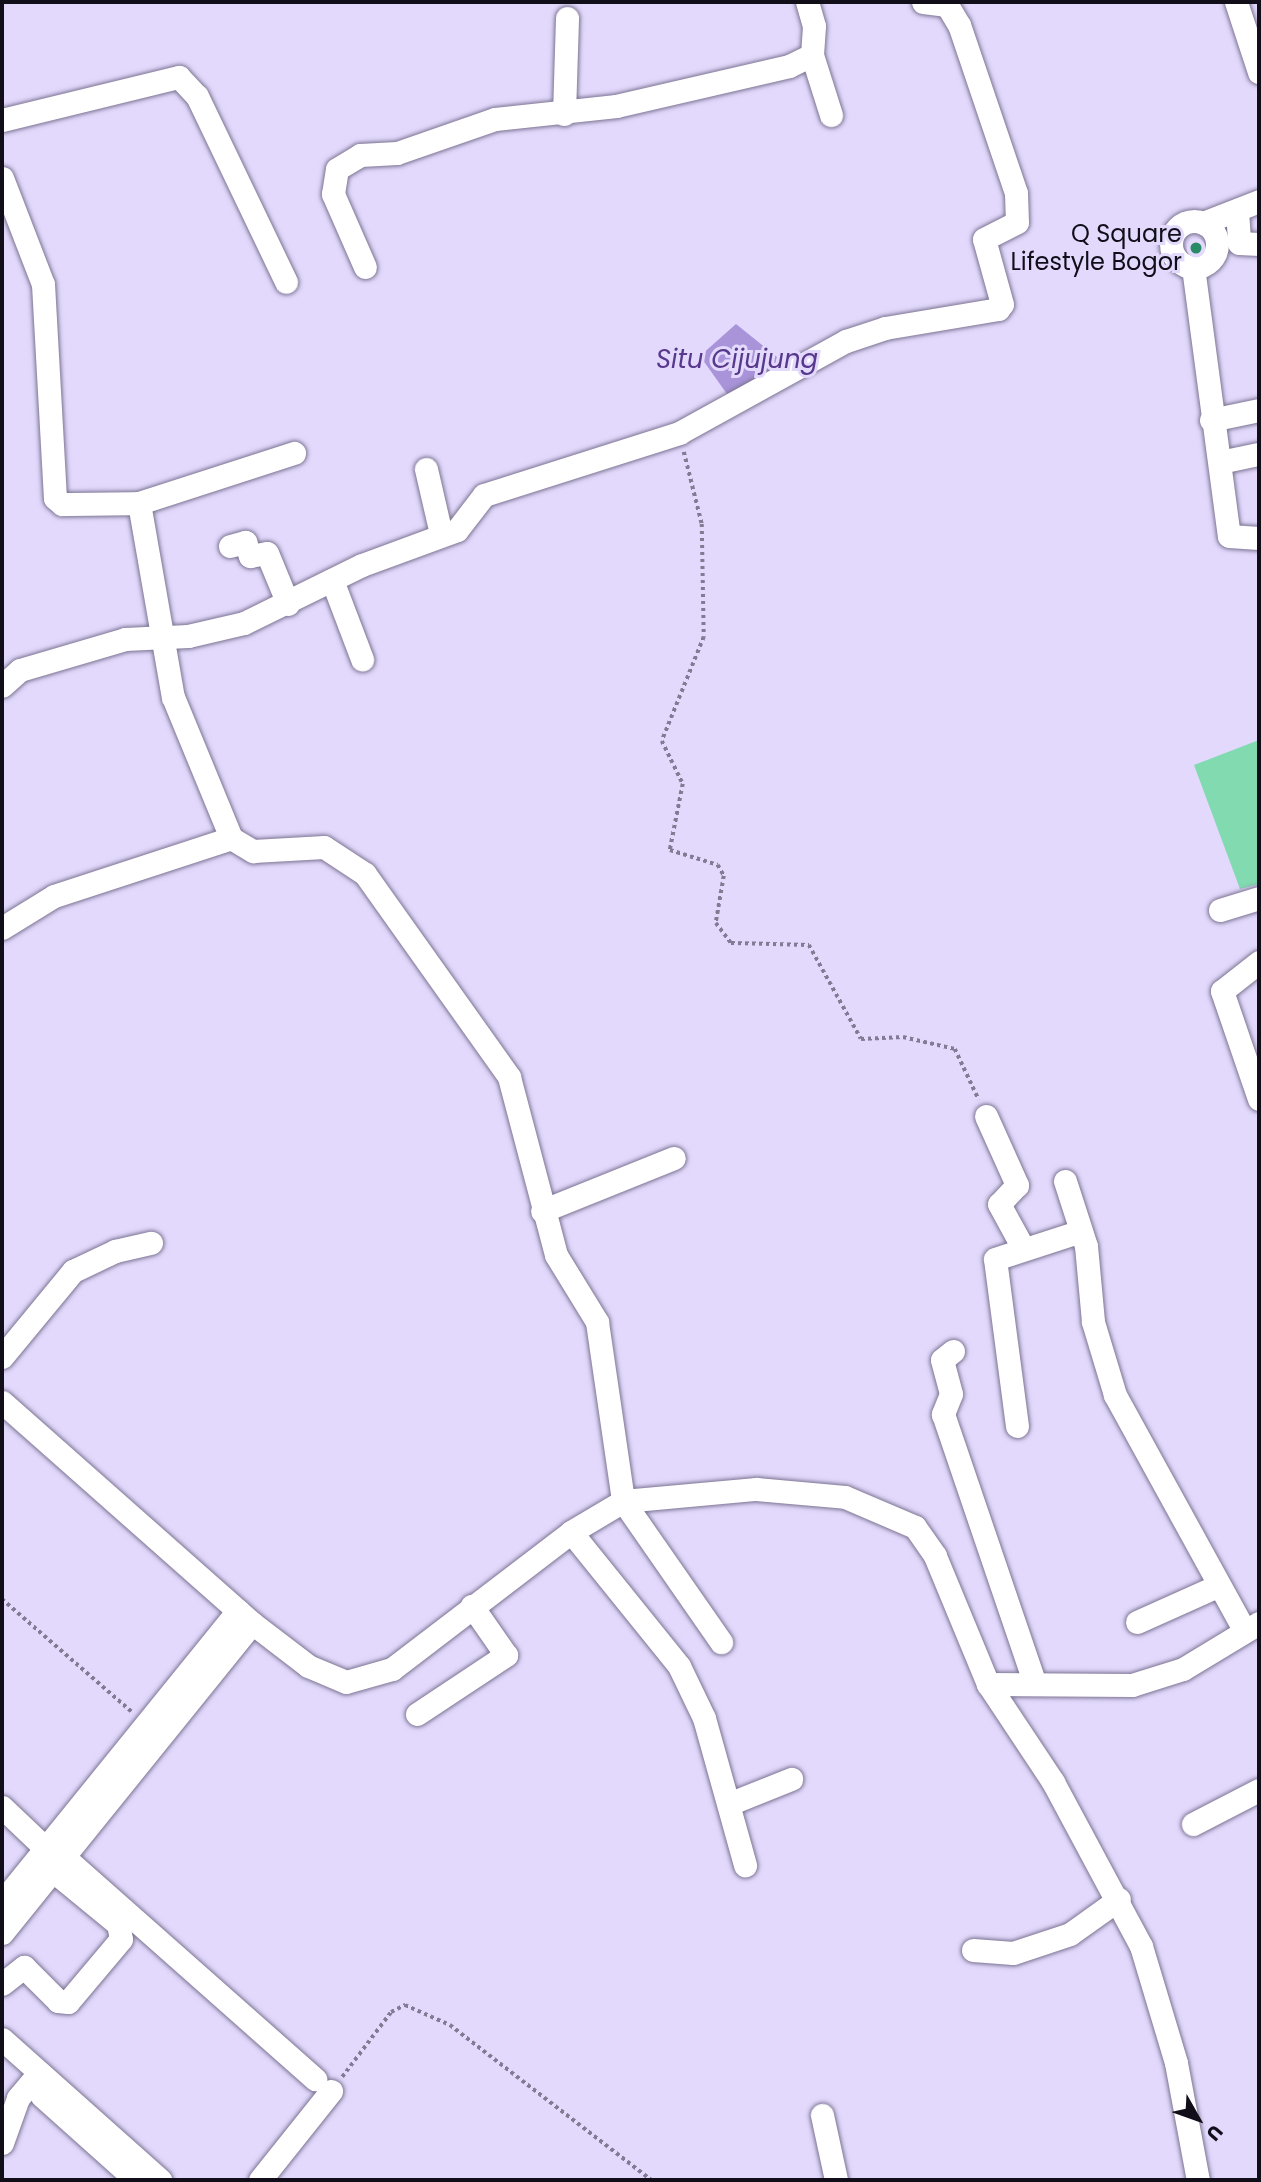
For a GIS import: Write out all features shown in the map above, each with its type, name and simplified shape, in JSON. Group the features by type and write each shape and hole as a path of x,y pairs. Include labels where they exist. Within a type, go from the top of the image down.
{"street":[{"path":"807,2 814,26 812,55 831,115"},
{"path":"2,686 20,670 158,633 217,639 332,580 441,534 457,530 484,495 678,433 846,341 885,328 1001,307 984,239 1017,222 1016,193 959,26 947,5 923,2"},
{"path":"1236,2 1259,72"},
{"path":"564,114 567,18"},
{"path":"365,267 333,194 337,169 360,155 397,153 495,119 564,114 789,66 812,55"},
{"path":"2,120 179,77 197,96 286,282"},
{"path":"2,178 44,284 55,498 62,504 139,503 294,453"},
{"path":"1252,207 1203,223 1181,226 1172,239 1174,254 1193,267 1211,420 1220,462 1229,536 1259,538"},
{"path":"1252,207 1239,243 1259,244"},
{"path":"1193,267 1208,262 1216,249 1215,234 1203,223"},
{"path":"1211,420 1259,410"},
{"path":"1220,462 1259,454"},
{"path":"426,469 441,534"},
{"path":"139,503 158,633 173,697 231,838 253,851 324,847 365,874 509,1077 542,1211 564,1273 597,1322 623,1501 721,1642"},
{"path":"230,546 245,542 250,556 267,553 288,604"},
{"path":"332,580 362,659"},
{"path":"2,928 54,896 231,838"},
{"path":"1220,910 1259,898"},
{"path":"1259,961 1222,991 1259,1099"},
{"path":"986,1116 1017,1185 999,1204 1022,1246"},
{"path":"542,1211 674,1158"},
{"path":"992,1684 1132,1685 1183,1668 1252,1627 1215,1587 1104,1368 1081,1231 1065,1181"},
{"path":"1017,1426 994,1263 1022,1246 1081,1231"},
{"path":"2,1357 73,1271 115,1251 150,1243"},
{"path":"953,1351 942,1360 951,1394 943,1414 1030,1684"},
{"path":"2,1402 245,1617 332,1679 362,1681 419,1651 472,1606 571,1532 623,1501 756,1489 845,1497 903,1518 930,1545 992,1684 1119,1899 1167,2028 1198,2180"},
{"path":"571,1532 679,1666 704,1718 731,1803 745,1865"},
{"path":"1137,1622 1215,1587"},
{"path":"417,1714 506,1655 472,1606"},
{"path":"2,1933 146,1724 245,1617"},
{"path":"2,1902 54,1858 245,1617"},
{"path":"731,1803 791,1779"},
{"path":"1193,1824 1259,1790"},
{"path":"2,1807 118,1924 121,1939 68,2002 58,2001 24,1967 2,1984"},
{"path":"54,1858 323,2085 260,2180"},
{"path":"973,1950 1013,1953 1070,1934 1119,1899"},
{"path":"2,2039 34,2078 105,2142 160,2180"},
{"path":"2,2060 34,2078"},
{"path":"2,2143 34,2078"},
{"path":"822,2115 835,2180"},
{"path":"105,2142 136,2180"}],"path":[{"path":"678,433 702,524 704,637 662,741 683,784 670,850 718,865 724,876 716,923 731,943 809,944 861,1039 903,1037 955,1049 986,1116"},
{"path":"2,1599 146,1724"},
{"path":"323,2085 391,2012 405,2005 450,2025 652,2180"}],"water":[{"name":"Situ Cijujung","path":"736,324 777,357 773,371 727,394 700,356"}],"building":[{"path":"1259,740 1259,884 1240,889 1194,765"}],"place":[{"name":"Q Square Lifestyle Bogor","path":"1196,248"}]}
